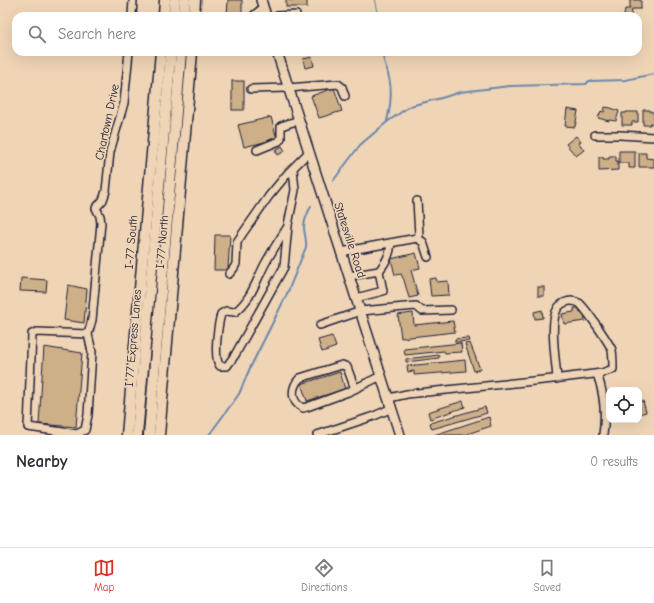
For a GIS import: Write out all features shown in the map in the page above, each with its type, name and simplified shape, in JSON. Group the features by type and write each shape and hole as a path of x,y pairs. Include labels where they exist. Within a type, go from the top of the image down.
{"highway":[{"path":"164,12 165,0"},
{"path":"174,12 175,0"},
{"path":"184,12 185,0"},
{"path":"194,12 195,0"},
{"name":"I-77 South","path":"126,435 161,56"},
{"name":"I 77 Express Lanes","path":"137,435 171,56"},
{"name":"I 77 Express Lanes","path":"149,435 181,56"},
{"name":"I-77 North","path":"159,435 192,56"},
{"path":"150,182 153,264"}],"main road":[{"name":"Statesville Road","path":"278,56 400,435"}],"street":[{"path":"132,12 133,0"},
{"name":"Chartown Drive","path":"88,334 92,320 101,224 100,216 96,208 103,200 106,191 110,152 124,103 129,56"},
{"path":"251,89 338,84 342,87 345,96"},
{"path":"257,150 278,141 282,126 298,120"},
{"path":"595,135 654,137"},
{"path":"229,274 236,264 237,242 269,196 309,152"},
{"path":"288,226 265,264 243,306 235,312 226,311 221,314 218,327 218,363 220,366 227,366 235,355 284,267 288,226 295,190 293,169"},
{"path":"417,201 419,235 417,238"},
{"path":"341,252 417,238 423,242 428,257"},
{"path":"349,276 379,271 387,261 391,243"},
{"path":"356,298 383,291 379,271"},
{"path":"389,398 407,394 557,379 597,374 612,368 612,351 606,339 587,311 579,303 566,302 556,311 554,320 557,379"},
{"path":"320,325 361,311 416,306 422,311 451,310"},
{"path":"37,332 88,334 92,352 88,415 85,430 77,434 28,427 32,334 37,332"},
{"path":"355,389 347,367 342,365 300,378 293,388 296,403 303,408 355,389 382,376"},
{"path":"597,374 603,391 604,406 602,435"},
{"path":"317,435 374,416 392,408"}],"building":[{"path":"228,0 242,0 242,12 227,12"},
{"path":"286,0 307,0 307,7 286,7"},
{"path":"630,0 641,0 641,9 632,9 632,12 625,12 625,9 630,9"},
{"path":"312,57 314,66 305,68 303,59"},
{"path":"232,81 244,81 244,110 232,110"},
{"path":"334,88 342,111 319,118 311,96"},
{"path":"605,107 619,111 616,121 598,118 601,111 604,112"},
{"path":"567,109 578,111 575,127 565,126"},
{"path":"643,110 650,110 650,112 654,112 654,124 650,123 650,125 643,125"},
{"path":"638,112 638,122 632,122 632,125 622,125 622,113"},
{"path":"271,117 277,139 244,147 238,125"},
{"path":"576,136 581,142 579,143 584,150 576,156 566,144"},
{"path":"282,146 285,151 278,155 275,150"},
{"path":"619,151 635,151 635,168 629,168 629,163 619,163"},
{"path":"639,153 646,153 646,158 654,159 654,167 639,167"},
{"path":"609,156 616,156 616,161 618,161 618,170 599,171 599,157 609,159"},
{"path":"215,235 230,235 228,270 214,270"},
{"path":"416,253 420,268 411,270 418,296 409,298 401,274 395,275 391,259"},
{"path":"21,278 47,280 46,292 20,291"},
{"path":"436,278 437,282 448,281 449,295 431,296 429,279"},
{"path":"68,285 87,289 84,323 64,320"},
{"path":"538,287 544,287 544,296 538,296"},
{"path":"574,308 579,308 580,312 584,311 585,321 564,324 562,314 574,312"},
{"path":"542,310 543,318 535,319 534,312"},
{"path":"413,313 414,325 453,321 455,332 401,338 398,315"},
{"path":"332,336 336,347 322,352 318,340"},
{"path":"469,338 470,341 455,342 455,339"},
{"path":"461,343 462,352 445,353 444,351 405,355 404,349"},
{"path":"470,343 480,369 474,371 465,344"},
{"path":"44,347 82,353 76,427 39,424"},
{"path":"439,355 439,358 406,362 406,359"},
{"path":"465,360 466,371 414,375 414,371 408,372 407,366"},
{"path":"340,372 345,389 307,401 301,384"},
{"path":"463,401 465,407 430,419 428,412"},
{"path":"642,401 646,412 642,413"},
{"path":"485,407 487,413 432,429 430,423"},
{"path":"489,417 491,426 464,435 434,435"}],"waterway":[{"path":"375,0 377,12"},
{"path":"383,56 391,86 387,121"},
{"path":"333,181 360,145 387,122 410,106 460,92 510,86 586,84 589,81 625,80 654,74"},
{"path":"209,435 239,394 250,368 287,294 306,247 304,224 311,206"}]}
